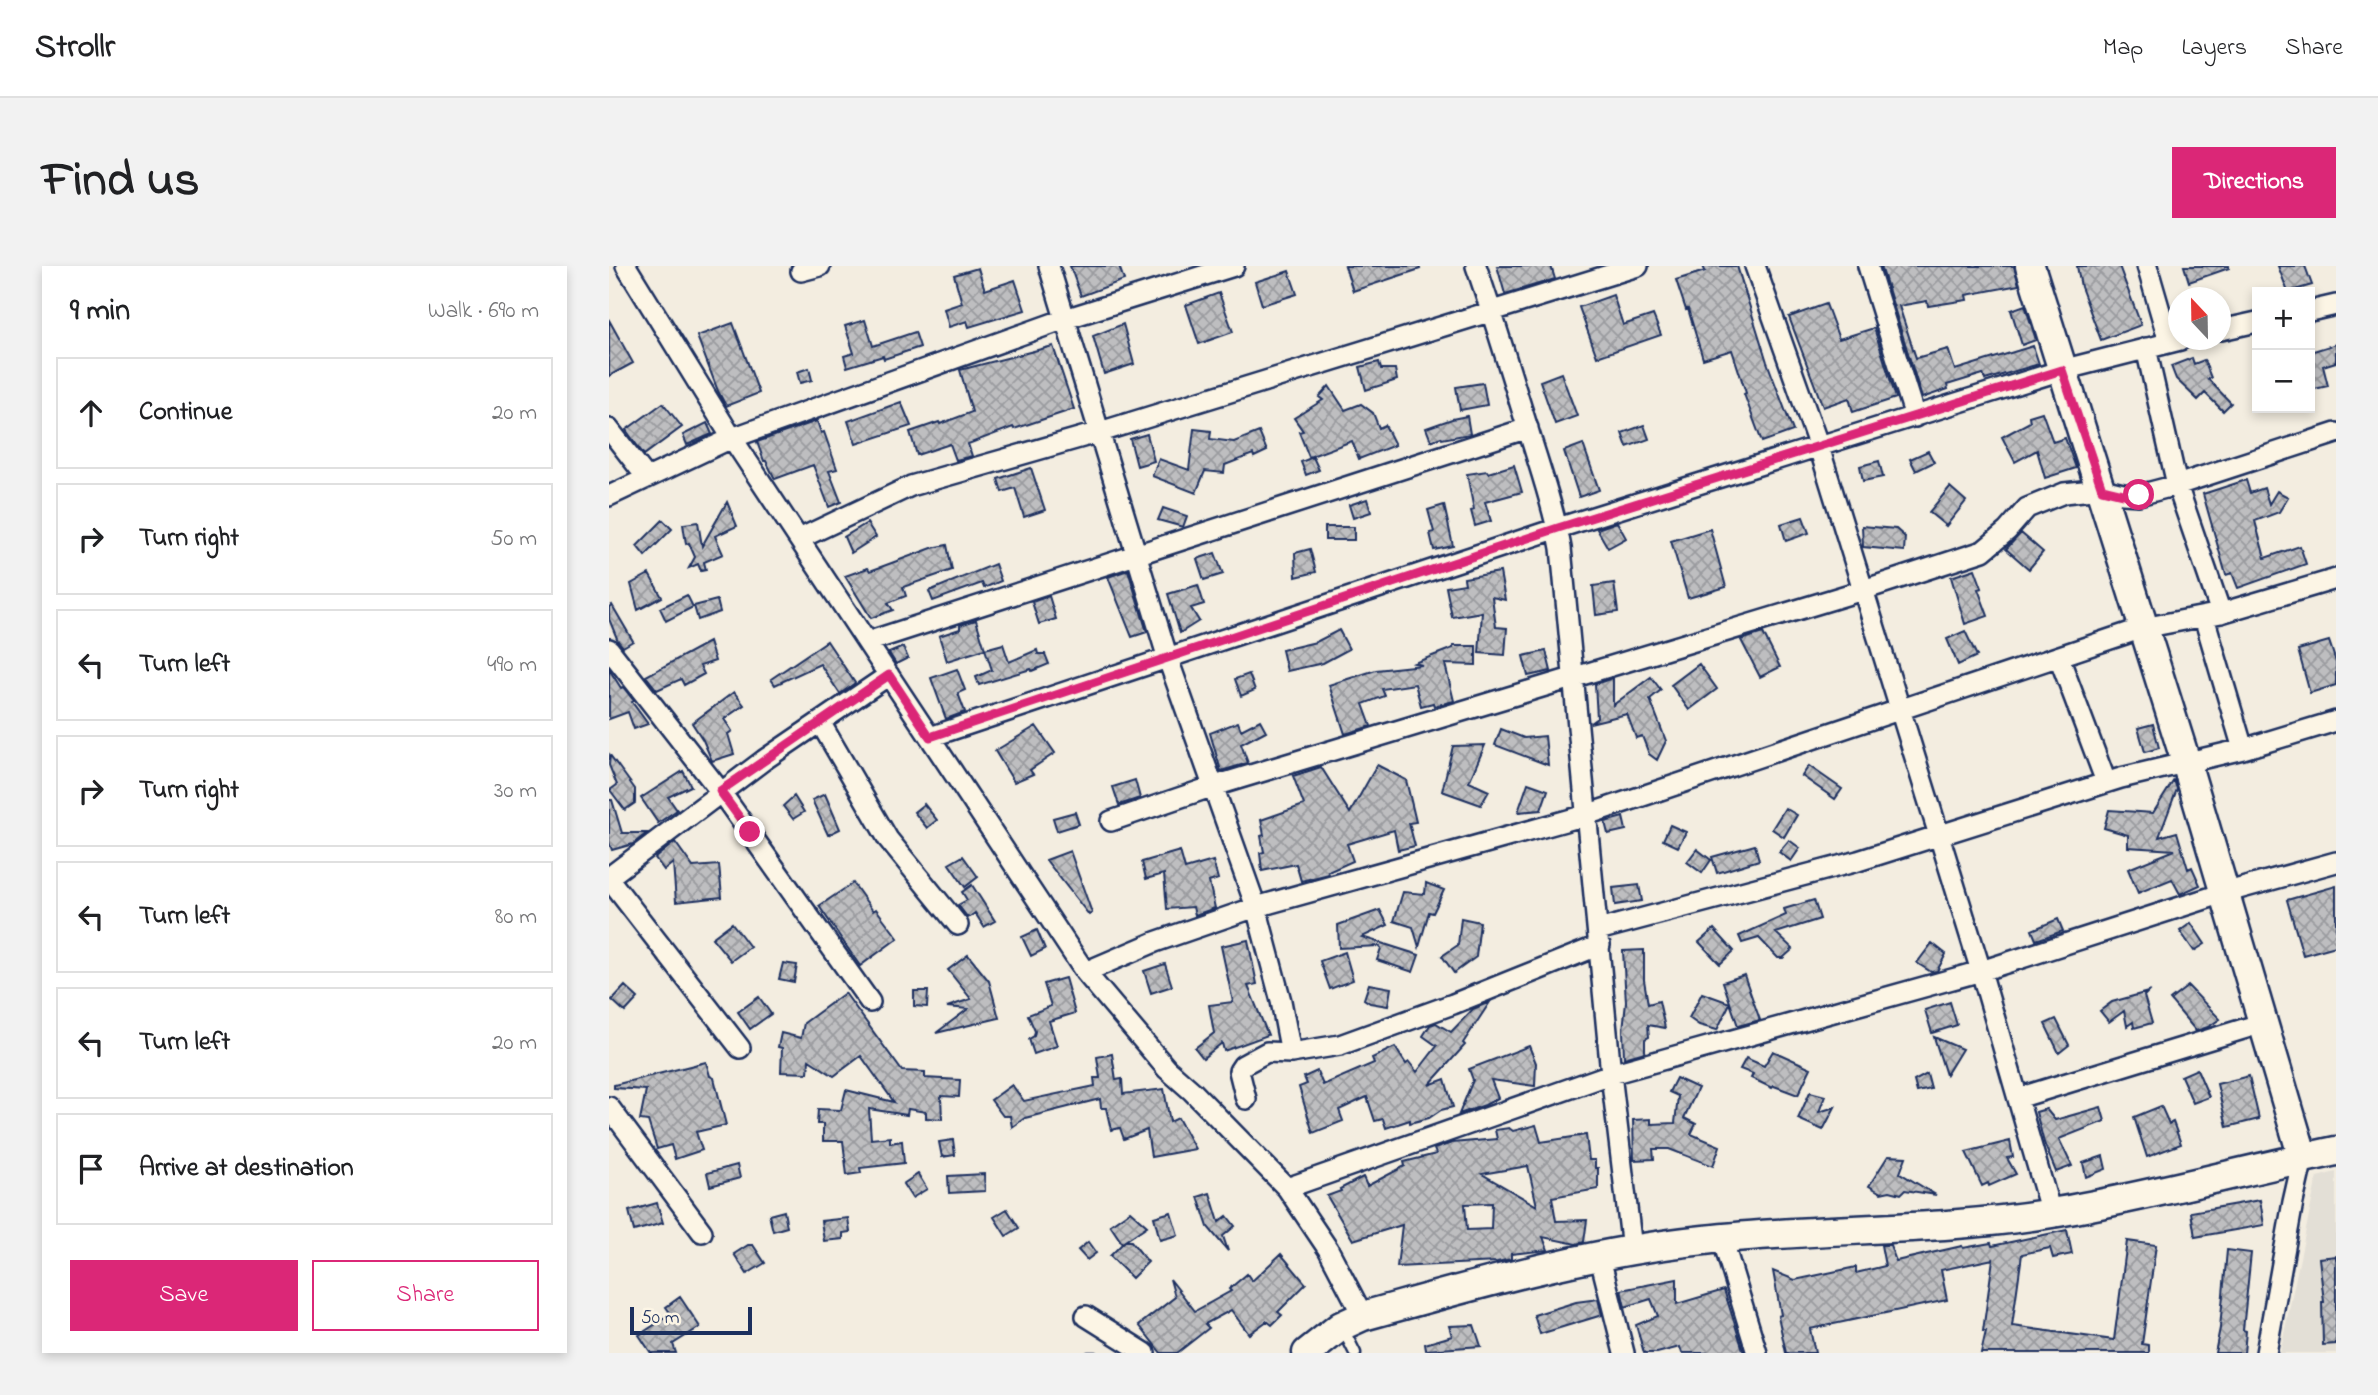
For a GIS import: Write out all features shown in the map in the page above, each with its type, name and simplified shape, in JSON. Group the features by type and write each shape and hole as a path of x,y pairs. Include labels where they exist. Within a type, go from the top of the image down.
{"street":[{"path":"626,266 732,438 1085,972 1167,1069 1287,1188 1328,1249 1352,1321"},
{"path":"1048,266 1168,659 1255,907 1281,1001 1291,1053"},
{"path":"609,496 732,438 1065,319 1234,266"},
{"path":"1476,266 1558,528 1611,1074 1632,1249"},
{"path":"799,539 911,486 1100,432 1638,266"},
{"path":"1755,266 1819,447 1981,971 2051,1213"},
{"path":"1868,266 1915,417"},
{"path":"2030,266 2186,762 2304,1158 2293,1202 2266,1353"},
{"path":"2147,266 2168,322"},
{"path":"2315,310 2336,305"},
{"path":"2231,328 2252,323"},
{"path":"930,737 1558,528 2062,370 2168,343"},
{"path":"2146,348 2243,749"},
{"path":"867,642 1528,428"},
{"path":"609,429 647,478"},
{"path":"1111,821 1212,787 1863,590 1983,551 2007,531 2027,508 2064,493 2102,489 2139,495 2336,433"},
{"path":"1085,972 1155,942 1255,907 1586,815 2143,628 2212,615 2336,579"},
{"path":"609,649 720,791 870,1002"},
{"path":"2059,657 2106,782"},
{"path":"740,1048 609,878 720,791 889,675"},
{"path":"1246,1100 1239,1071 1243,1065 1267,1052 1291,1053 1340,1045 1453,1004 1599,938 1939,837 2106,782 2243,749 2336,721"},
{"path":"820,722 888,839 958,925"},
{"path":"1287,1188 1611,1074 1981,971 2224,894 2336,862"},
{"path":"2018,1098 2263,1023"},
{"path":"609,1107 702,1233"},
{"path":"1307,1353 1352,1321 1599,1254 1722,1238 1963,1223 2051,1213 2177,1188 2336,1151"},
{"path":"1722,1238 1757,1353"},
{"path":"1599,1254 1624,1353"},
{"path":"1086,1316 1145,1353"}],"lane":[{"path":"1352,1321 1355,1353"}],"shaded area":[{"path":"2336,1172 2336,1353 2280,1353 2317,1177"}],"building":[{"path":"1070,266 1119,266 1124,280 1081,296"},
{"path":"1345,266 1419,266 1420,269 1353,291"},
{"path":"1497,266 1551,266 1555,279 1505,294"},
{"path":"1703,266 1737,266 1767,362 1793,431 1762,442 1744,394 1746,393 1732,350 1703,359 1676,280 1705,271"},
{"path":"1881,266 2014,266 2019,285 1966,295 1967,300 1928,306 1927,301 1899,306 1916,358 1948,349 1955,370 2033,346 2039,364 1985,380 1983,374 1947,385 1948,389 1922,398"},
{"path":"2077,266 2119,266 2141,325 2101,340 2081,287"},
{"path":"2184,266 2229,266 2229,268 2189,282"},
{"path":"2278,266 2305,266 2312,285 2286,287"},
{"path":"978,268 985,290 1015,280 1025,310 969,327 967,321 949,327 944,309 962,303 954,275"},
{"path":"1289,271 1297,294 1262,305 1255,282"},
{"path":"1219,293 1233,332 1199,344 1186,305"},
{"path":"1613,295 1623,325 1653,315 1661,335 1597,357 1579,307"},
{"path":"1826,304 1839,339 1874,328 1896,398 1853,412 1849,398 1823,407 1789,317"},
{"path":"2025,305 2036,340 2022,345 2011,310"},
{"path":"609,320 633,363 609,376"},
{"path":"865,320 873,346 915,332 920,347 847,367 844,356 854,353 845,326"},
{"path":"733,323 759,393 726,406 697,336"},
{"path":"1123,324 1134,364 1104,374 1093,336"},
{"path":"2336,344 2336,362 2323,366 2328,386 2315,389 2315,350"},
{"path":"1053,346 1074,409 968,444 972,456 956,460 950,444 917,455 910,432 972,412 960,370"},
{"path":"2192,358 2194,364 2204,360 2211,378 2208,379 2231,403 2223,411 2205,393 2198,400 2176,379 2171,366"},
{"path":"1379,362 1381,369 1395,369 1397,380 1366,390 1360,367"},
{"path":"809,368 812,380 800,383 797,372"},
{"path":"1561,373 1577,416 1555,424 1540,381"},
{"path":"1483,383 1487,405 1460,410 1456,387"},
{"path":"1329,386 1345,410 1361,404 1373,413 1379,428 1385,425 1395,445 1359,459 1352,441 1309,457 1299,432 1303,431 1294,418 1323,400 1319,397"},
{"path":"901,402 911,426 856,444 848,421"},
{"path":"663,403 682,427 644,455 626,430"},
{"path":"2042,412 2053,442 2065,438 2076,468 2045,478 2037,450 2015,462 2002,437 2030,422 2029,416"},
{"path":"1467,416 1470,434 1441,437 1431,441 1426,428"},
{"path":"817,421 821,433 824,432 837,469 829,471 841,502 829,507 813,465 775,479 757,442"},
{"path":"707,423 712,434 687,445 683,435"},
{"path":"1644,425 1649,439 1627,447 1622,433"},
{"path":"1194,429 1211,431 1210,439 1234,442 1259,432 1267,451 1225,465 1224,473 1205,471 1196,493 1152,476 1159,459 1189,470"},
{"path":"1147,434 1154,461 1137,466 1130,439"},
{"path":"1583,444 1599,490 1579,497 1564,451"},
{"path":"1928,451 1934,462 1916,471 1910,459"},
{"path":"1313,457 1319,470 1306,475 1301,462"},
{"path":"1879,461 1883,477 1863,481 1860,466"},
{"path":"1514,465 1522,492 1485,502 1491,521 1475,526 1467,474 1488,473"},
{"path":"1031,468 1045,510 1024,517 1015,488 1002,492 998,479"},
{"path":"2246,480 2250,493 2264,488 2269,504 2277,491 2288,497 2279,512 2255,521 2265,558 2300,546 2306,564 2238,588 2232,573 2226,575 2203,494"},
{"path":"1950,487 1966,501 1946,526 1929,512"},
{"path":"1367,499 1371,512 1353,518 1349,505"},
{"path":"727,502 737,526 715,536 723,554 704,562 706,570 701,571 698,564 689,568 695,557 689,543 686,544 683,524 698,522 702,546"},
{"path":"1444,505 1453,546 1434,550 1430,533 1434,532 1428,510"},
{"path":"1163,508 1187,516 1183,527 1158,520"},
{"path":"1803,517 1809,533 1786,541 1781,524"},
{"path":"663,520 672,529 645,556 637,546"},
{"path":"1617,522 1626,538 1608,548 1597,529"},
{"path":"867,523 876,537 851,553 844,537"},
{"path":"1862,526 1896,529 1905,537 1904,551 1863,547"},
{"path":"1325,527 1354,527 1354,540 1325,540"},
{"path":"1710,529 1726,587 1688,598 1671,541"},
{"path":"2021,533 2043,552 2029,569 2006,549"},
{"path":"947,545 952,570 903,587 906,596 888,603 893,610 871,618 845,576 868,568 870,571"},
{"path":"1310,549 1316,572 1296,577 1295,553"},
{"path":"1215,553 1223,574 1204,580 1197,559"},
{"path":"995,564 1001,581 984,588 982,583 933,601 929,591"},
{"path":"1975,569 1982,588 1978,589 1988,616 1965,624 1951,577"},
{"path":"1128,570 1147,632 1132,637 1108,577"},
{"path":"1500,572 1505,600 1492,597 1496,627 1507,628 1505,655 1479,653 1482,612 1452,617 1446,587 1465,584 1464,578"},
{"path":"649,574 662,597 638,610 631,584"},
{"path":"1614,583 1618,612 1596,615 1593,586"},
{"path":"1198,585 1204,604 1191,608 1199,621 1180,633 1168,594"},
{"path":"687,595 693,607 666,621 660,608"},
{"path":"1049,596 1056,619 1039,624 1032,602"},
{"path":"717,600 720,612 698,620 694,606"},
{"path":"612,605 633,641 623,647 609,619 609,607"},
{"path":"976,620 985,649 947,661 939,636"},
{"path":"1339,630 1349,649 1323,663 1287,671 1282,650 1316,642"},
{"path":"1965,631 1977,656 1958,665 1947,639"},
{"path":"1763,633 1780,667 1760,677 1741,640"},
{"path":"827,641 855,683 840,694 820,664 775,685 771,679"},
{"path":"2329,641 2336,662 2336,685 2310,693 2298,650"},
{"path":"709,642 715,661 700,666 704,674 684,685 681,679 657,690 646,676"},
{"path":"1003,644 1009,662 1037,650 1038,654 1045,654 1049,664 979,685 976,677 992,670 985,649"},
{"path":"1453,646 1476,646 1476,665 1445,664 1454,701 1421,706 1415,684 1382,689 1385,696 1363,704 1371,726 1345,734 1329,685 1376,670 1422,665 1414,663"},
{"path":"903,647 908,658 896,664 889,653"},
{"path":"1546,651 1551,671 1528,676 1523,656"},
{"path":"1699,664 1717,689 1689,710 1671,685"},
{"path":"609,669 648,724 634,729 628,712 609,719"},
{"path":"957,669 965,690 958,693 965,712 946,719 931,678"},
{"path":"1249,674 1255,690 1241,696 1235,679"},
{"path":"1651,677 1661,690 1650,699 1666,741 1657,760 1649,754 1642,736 1636,738 1627,714 1590,723 1597,718 1595,684 1613,678 1613,705"},
{"path":"734,692 744,705 724,719 732,731 728,734 734,754 712,761 692,723"},
{"path":"1260,720 1266,731 1241,744 1248,763 1221,771 1210,733 1238,722 1241,730"},
{"path":"2153,724 2159,748 2145,752 2138,728"},
{"path":"1036,726 1055,753 1030,770 1033,774 1014,782 995,751"},
{"path":"1501,729 1524,738 1545,736 1548,765 1495,745"},
{"path":"1485,745 1469,782 1489,791 1481,805 1442,791 1453,746"},
{"path":"610,755 635,789 635,803 625,810 610,790 617,785 609,765"},
{"path":"1377,765 1406,780 1416,822 1409,823 1415,846 1398,850 1394,830 1347,844 1353,861 1328,872 1329,874 1301,881 1296,864 1262,871 1260,853 1264,852 1261,836 1264,835 1261,820 1304,805 1293,776 1321,767 1350,813"},
{"path":"1809,766 1842,789 1835,799 1802,776"},
{"path":"683,771 691,786 668,797 677,810 658,823 641,798"},
{"path":"1135,780 1140,798 1119,805 1113,787"},
{"path":"2174,780 2177,789 2159,837 2177,832 2188,869 2192,867 2200,885 2180,894 2172,879 2138,893 2128,869 2175,850 2128,847 2128,835 2104,828 2109,810 2153,813"},
{"path":"1528,783 1548,790 1541,810 1518,812"},
{"path":"825,794 840,829 828,835 812,800"},
{"path":"794,796 804,812 793,819 783,806"},
{"path":"609,800 612,800 622,833 647,833 633,844 612,850 609,842"},
{"path":"924,804 937,820 927,828 914,812"},
{"path":"1785,808 1797,815 1784,837 1772,829"},
{"path":"1075,812 1079,824 1057,831 1053,818"},
{"path":"1623,817 1626,830 1608,834 1605,822"},
{"path":"1670,825 1686,832 1678,847 1663,840"},
{"path":"1789,840 1800,848 1791,861 1779,852"},
{"path":"675,842 693,867 719,865 722,897 676,902 673,863 664,870 655,858"},
{"path":"1755,845 1759,860 1717,873 1712,857"},
{"path":"1697,849 1711,860 1702,873 1687,862"},
{"path":"1070,851 1092,913 1089,915 1046,860"},
{"path":"1180,851 1185,869 1213,861 1218,879 1209,882 1215,908 1195,915 1193,907 1167,909 1164,874 1146,879 1142,862"},
{"path":"963,856 978,877 965,887 949,864"},
{"path":"853,883 873,911 876,909 898,938 860,966 819,906"},
{"path":"1426,883 1444,890 1433,913 1429,912 1419,947 1413,927 1394,921 1403,892 1425,894"},
{"path":"972,885 995,921 984,927 975,913 968,918 958,905 967,900 962,892"},
{"path":"1639,885 1642,901 1615,905 1613,888"},
{"path":"2336,886 2336,946 2303,955 2287,900"},
{"path":"1814,900 1820,919 1776,933 1793,949 1783,958 1778,958 1759,938 1742,943 1739,936 1786,915 1784,909"},
{"path":"1380,910 1388,925 1362,937 1419,955 1413,972 1377,960 1381,948 1379,946 1339,948 1338,925"},
{"path":"1461,918 1480,922 1476,957 1454,973 1442,956 1458,945"},
{"path":"2058,919 2063,931 2036,940 2032,930"},
{"path":"732,923 750,947 731,961 712,938"},
{"path":"2191,923 2205,944 2194,951 2180,931"},
{"path":"1714,929 1734,951 1720,964 1699,942"},
{"path":"1037,930 1045,949 1031,956 1022,937"},
{"path":"1248,940 1257,984 1248,986 1268,1035 1224,1051 1222,1043 1203,1058 1195,1048 1214,1033 1209,1005 1233,1002 1221,946"},
{"path":"1932,943 1946,954 1937,971 1931,972 1917,963"},
{"path":"1644,950 1644,980 1648,1004 1659,1001 1665,1028 1648,1025 1649,1037 1645,1039 1645,1052 1624,1058 1626,1002 1623,951"},
{"path":"1345,952 1353,980 1330,989 1320,961"},
{"path":"968,955 989,981 999,1018 936,1033 968,1009 947,1007 971,999 948,970"},
{"path":"783,963 797,965 794,982 779,979"},
{"path":"1165,964 1172,986 1151,993 1144,971"},
{"path":"1744,975 1760,1020 1738,1026 1723,982"},
{"path":"1065,978 1075,1013 1049,1021 1057,1046 1034,1054 1029,1039 1034,1036 1035,1031 1028,1015 1051,1006 1044,984"},
{"path":"1369,984 1391,988 1388,1006 1370,1003 1364,999"},
{"path":"625,986 638,998 625,1012 612,1000"},
{"path":"2188,986 2220,1019 2196,1031 2170,1000"},
{"path":"914,991 928,991 927,1007 914,1006"},
{"path":"2148,992 2144,996 2152,1023 2134,1028 2133,1022 2127,1026 2124,1011 2109,1022 2100,1011 2112,1002"},
{"path":"845,993 902,1071 925,1072 925,1078 960,1080 959,1097 941,1096 942,1119 926,1118 926,1112 908,1109 907,1115 869,1109 871,1139 890,1137 890,1143 902,1141 904,1163 860,1168 861,1173 847,1175 843,1141 823,1141 823,1124 817,1124 818,1109 841,1110 846,1090 894,1102 861,1056 834,1076 809,1060 808,1073 781,1072 782,1048 778,1047 781,1033 801,1038 804,1023"},
{"path":"1702,993 1730,1003 1717,1030 1699,1025 1689,1018"},
{"path":"759,997 771,1014 750,1029 738,1012"},
{"path":"1490,1002 1463,1043 1465,1045 1429,1085 1445,1079 1453,1107 1441,1110 1429,1118 1410,1123 1410,1120 1386,1128 1383,1119 1375,1121 1367,1097 1339,1110 1343,1121 1313,1133 1299,1087 1307,1084 1304,1077 1317,1071 1323,1085 1374,1063 1372,1058 1395,1047 1406,1064 1409,1062 1417,1072 1437,1046 1423,1036 1430,1025 1436,1023 1451,1032 1473,1009"},
{"path":"1950,1002 1957,1025 1932,1033 1925,1010"},
{"path":"2056,1019 2069,1045 2059,1053 2045,1024"},
{"path":"1934,1037 1962,1049 1946,1075"},
{"path":"1529,1046 1536,1063 1535,1086 1491,1080 1498,1098 1459,1114 1473,1080 1469,1069"},
{"path":"1773,1051 1811,1068 1798,1095 1774,1086 1772,1088 1751,1078 1753,1074 1740,1069 1746,1058 1764,1066"},
{"path":"1112,1054 1116,1080 1122,1079 1123,1094 1164,1089 1170,1122 1178,1118 1195,1149 1151,1157 1147,1130 1124,1139 1120,1128 1111,1130 1106,1108 1101,1108 1100,1099 1025,1118 1012,1127 1010,1116 1003,1116 991,1100 1012,1085 1024,1101 1095,1086 1094,1078 1100,1078 1097,1057"},
{"path":"706,1062 710,1076 714,1078 726,1125 696,1132 702,1150 675,1159 671,1145 657,1149 648,1121 640,1120 646,1090 614,1088 614,1085"},
{"path":"2197,1069 2209,1097 2193,1103 2181,1076"},
{"path":"1927,1074 1931,1089 1917,1092 1914,1081"},
{"path":"2249,1076 2259,1119 2227,1127 2217,1084"},
{"path":"1676,1078 1698,1088 1684,1118 1696,1124 1691,1134 1720,1146 1713,1166 1669,1149 1653,1149 1654,1159 1634,1160 1633,1120 1651,1119 1651,1124 1675,1123 1678,1096 1669,1092"},
{"path":"1810,1092 1825,1096 1819,1112 1835,1107 1823,1130 1798,1119"},
{"path":"2161,1106 2169,1124 2173,1122 2181,1144 2147,1157 2134,1117"},
{"path":"2101,1107 2105,1121 2059,1139 2072,1166 2056,1172 2044,1143 2036,1112 2046,1109 2055,1120"},
{"path":"1536,1125 1541,1142 1586,1135 1589,1160 1595,1160 1595,1168 1598,1168 1598,1189 1552,1197 1556,1221 1587,1220 1584,1242 1576,1244 1543,1237 1548,1250 1511,1254 1511,1259 1497,1262 1397,1267 1402,1225 1353,1240 1327,1196 1341,1191 1340,1189 1363,1177 1367,1186 1405,1166 1404,1162 1436,1154 1434,1149 1452,1143 1497,1139 1495,1130 1509,1128 1513,1131","holes":["1528,1166 1537,1206 1482,1174","1492,1203 1491,1229 1467,1230 1465,1204"]},
{"path":"953,1140 955,1155 942,1157 939,1142"},
{"path":"2010,1141 2013,1157 2007,1158 2016,1174 1989,1186 1988,1183 1982,1186 1966,1152"},
{"path":"1888,1156 1906,1157 1900,1173 1936,1195 1905,1190 1901,1194 1890,1191 1881,1193 1869,1186"},
{"path":"2103,1156 2106,1169 2086,1177 2083,1163"},
{"path":"737,1165 740,1178 710,1186 707,1173"},
{"path":"918,1174 927,1189 912,1198 903,1184"},
{"path":"984,1174 985,1191 949,1193 948,1176"},
{"path":"1210,1193 1219,1222 1227,1216 1235,1226 1223,1236 1228,1251 1208,1227 1198,1197"},
{"path":"2260,1200 2264,1225 2195,1237 2191,1212"},
{"path":"657,1203 663,1223 634,1231 629,1211"},
{"path":"1007,1209 1019,1228 1006,1236 994,1217"},
{"path":"784,1211 787,1227 773,1231 769,1215"},
{"path":"1130,1211 1147,1226 1122,1243 1110,1225"},
{"path":"1171,1212 1178,1235 1160,1240 1154,1217"},
{"path":"848,1218 850,1232 843,1233 843,1239 824,1241 821,1221"},
{"path":"2067,1230 2072,1254 2053,1258 2050,1248 2022,1254 2012,1326 2114,1340 2127,1241 2156,1245 2142,1344 2149,1345 2149,1353 1981,1353 1986,1331 1983,1331 1993,1259 1941,1270 1947,1300 1810,1329 1815,1353 1786,1353 1778,1316 1781,1315 1773,1271 1795,1280 1856,1267 1856,1273 1885,1266 1881,1245 1890,1245 1896,1261 1962,1246 1991,1243 1992,1246"},
{"path":"1125,1241 1131,1241 1148,1262 1132,1278 1110,1256"},
{"path":"1088,1242 1096,1253 1087,1260 1078,1250"},
{"path":"748,1245 753,1245 765,1263 747,1274 734,1254"},
{"path":"2227,1250 2251,1253 2243,1330 2246,1331 2244,1353 2215,1353"},
{"path":"1281,1254 1306,1284 1278,1312 1282,1315 1272,1325 1267,1321 1249,1334 1231,1310 1205,1324 1209,1328 1177,1353 1161,1353 1139,1325 1175,1297 1170,1279 1195,1311 1231,1291 1229,1289 1247,1274 1252,1281"},
{"path":"2336,1256 2336,1344 2323,1345 2324,1302 2319,1258"},
{"path":"1677,1279 1677,1304 1724,1290 1744,1353 1682,1353 1680,1347 1657,1353 1644,1353 1636,1325 1658,1316 1651,1299 1625,1307 1621,1290"},
{"path":"680,1297 700,1327 673,1344 676,1353 651,1353 639,1335 671,1314 666,1307"},
{"path":"1598,1299 1602,1315 1540,1334 1534,1315 1576,1302"},
{"path":"1474,1325 1481,1346 1426,1350 1425,1344 1452,1336 1449,1326"}],"waterway":[{"path":"1088,1353 1095,1353"}],"route":[{"path":"750,832 720,791 889,675 930,737 1558,528 2062,370 2102,489 2139,495"}]}
